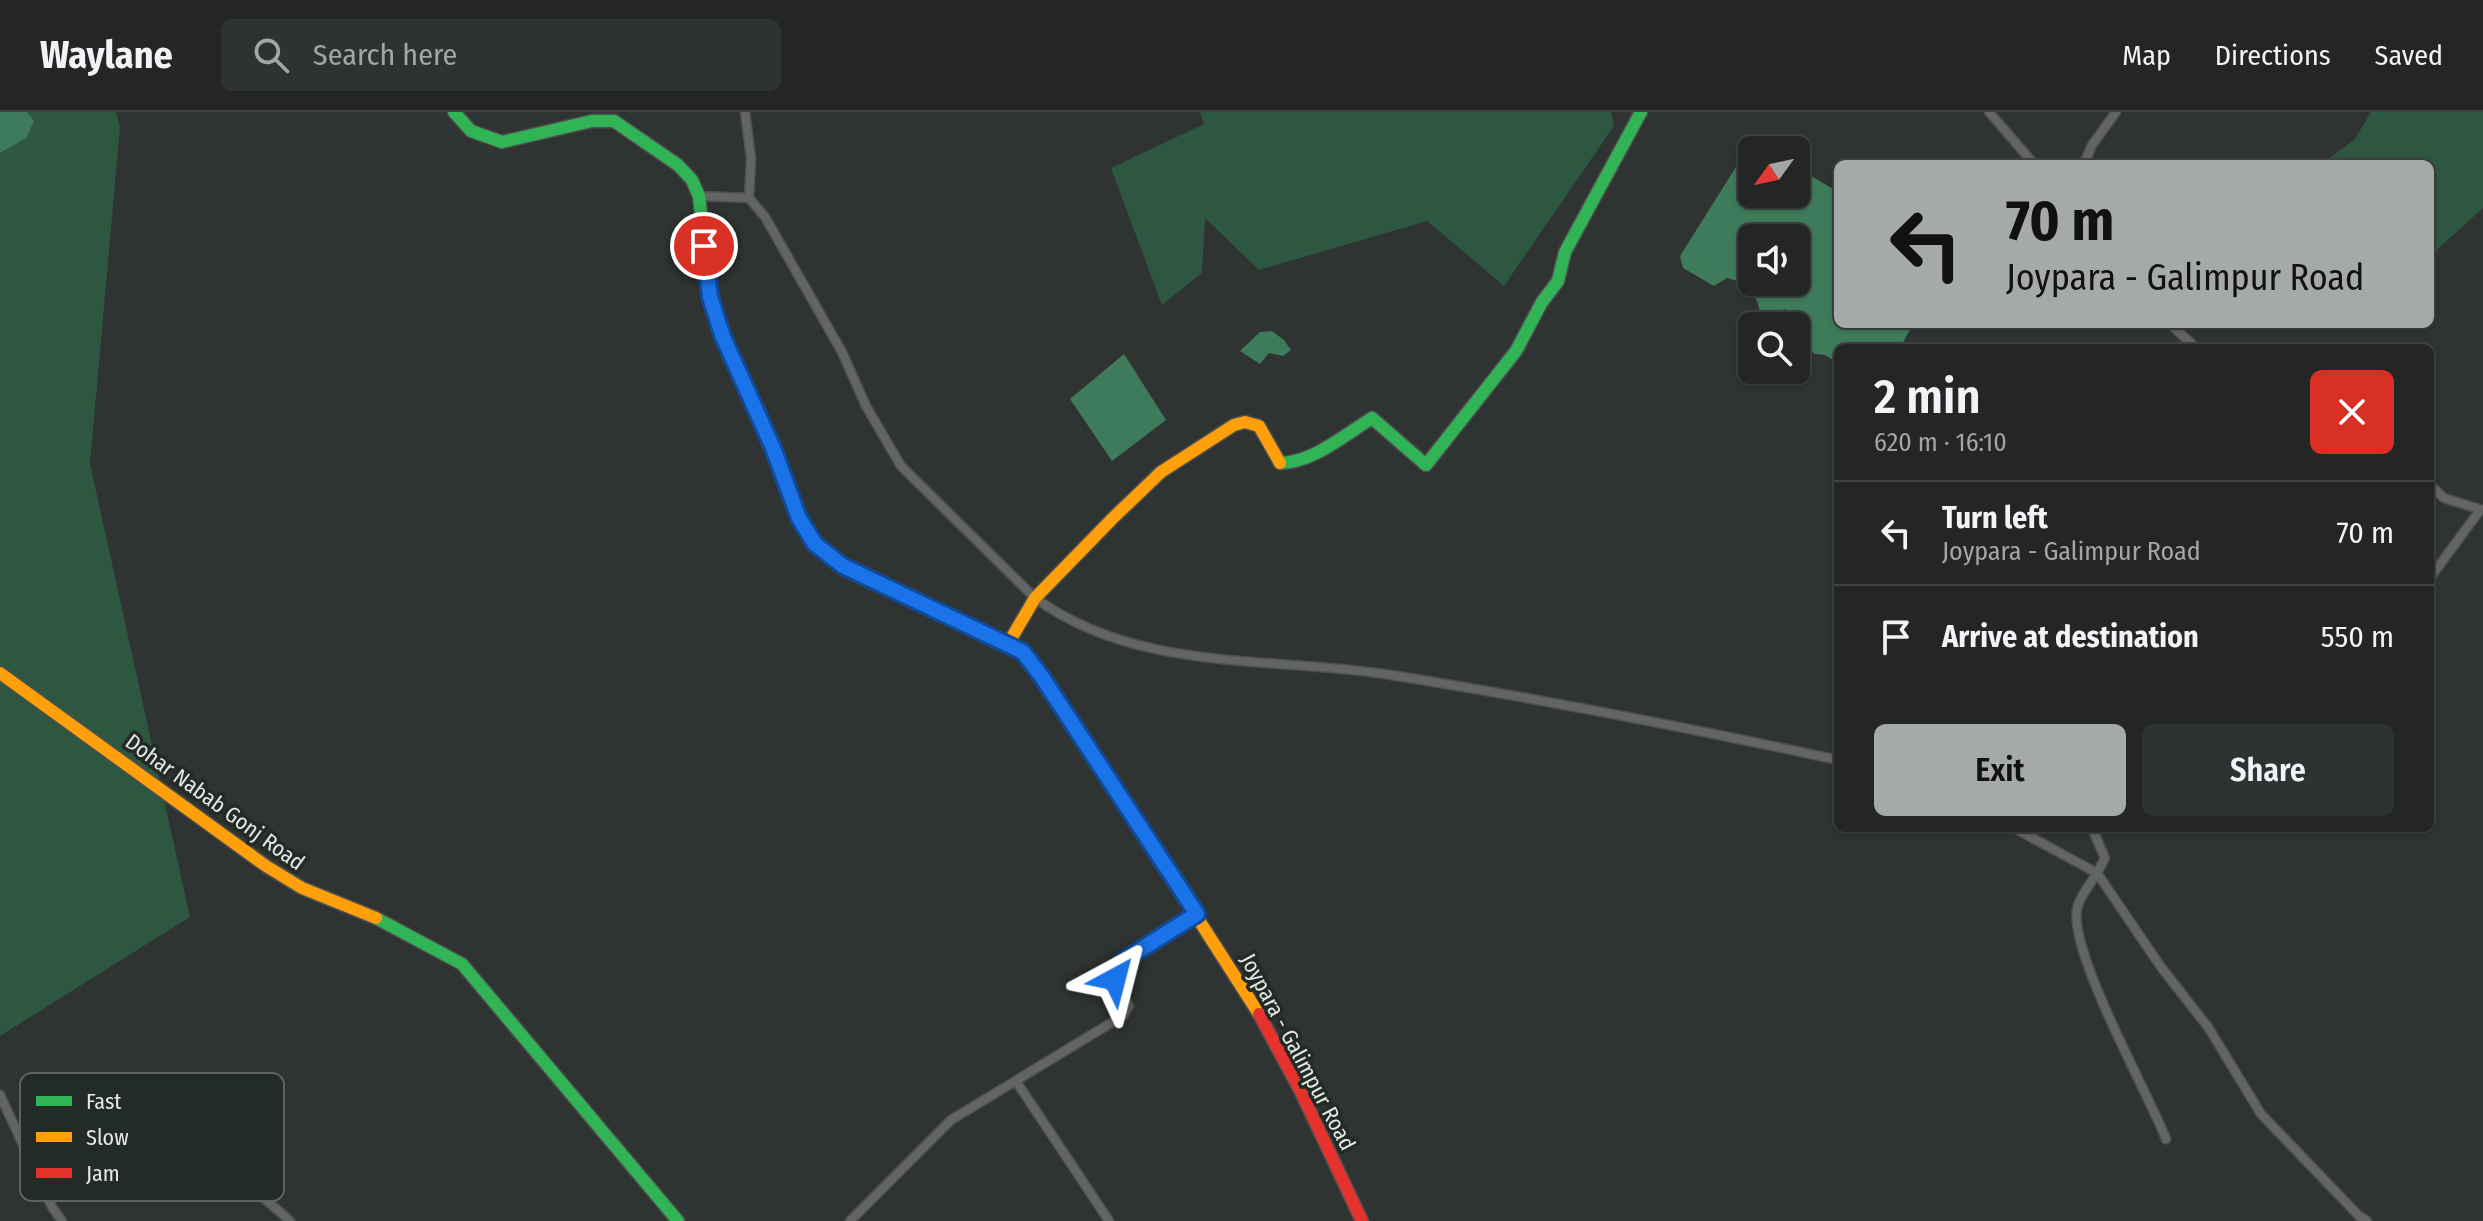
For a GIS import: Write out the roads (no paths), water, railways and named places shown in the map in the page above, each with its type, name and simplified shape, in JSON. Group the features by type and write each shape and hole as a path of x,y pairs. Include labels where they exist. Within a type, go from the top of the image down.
{"street":[{"name":"Joypara - Galimpur Road","path":"454,112 471,131 502,142 613,116 678,165 692,180 699,196 710,297 723,337 773,448 799,518 815,544 843,566 1023,652 1254,1004 1362,1221"},
{"path":"745,112 751,158 749,198 765,217 835,339 866,406 901,466 1035,598 1053,611 1129,644 1193,657 1347,668 1530,697 1834,759"},
{"path":"1008,644 1035,598 1161,472 1234,425 1246,420 1255,423 1264,431 1278,463 1285,464 1304,457 1372,418 1426,465 1516,351 1542,302 1558,281 1565,252 1641,112"},
{"path":"1989,112 2031,160"},
{"path":"2086,160 2092,145 2116,112"},
{"path":"699,196 749,198"},
{"path":"2174,328 2192,344"},
{"path":"2434,489 2444,498 2482,510 2434,573"},
{"name":"Dohar Nabab Gonj Road","path":"0,673 266,866 302,888 399,930 462,964 678,1221"},
{"path":"2021,832 2097,873 2161,967 2208,1027 2261,1114 2367,1221"},
{"path":"2094,832 2105,858 2078,905 2077,918 2084,956 2166,1139"},
{"path":"850,1221 951,1120 1124,1015 1129,1006 1115,979 1115,969 1135,952 1197,914"},
{"path":"1016,1081 1109,1221"},
{"path":"0,1095 20,1138"},
{"path":"49,1201 62,1221"},
{"path":"267,1201 290,1221"}]}
